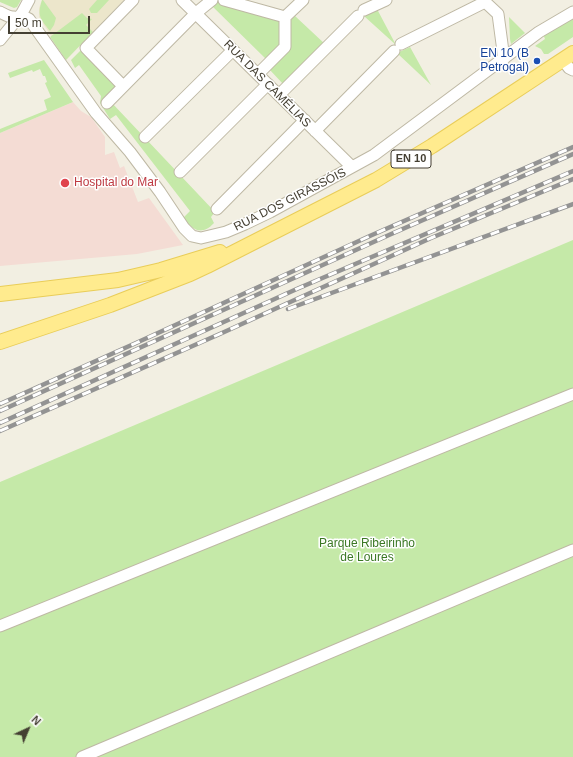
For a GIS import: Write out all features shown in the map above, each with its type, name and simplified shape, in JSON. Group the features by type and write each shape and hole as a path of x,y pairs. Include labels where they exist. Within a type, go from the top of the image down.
{"main road":[{"name":"EN 10","path":"0,342 110,305 190,274 376,180 570,61"},
{"name":"EN 10","path":"0,294 118,280 161,270 250,244"}],"street":[{"path":"0,40 20,16 29,0"},
{"path":"123,86 86,48 133,0"},
{"name":"RUA DAS CAMÉLIAS","path":"182,0 352,167"},
{"path":"107,103 196,13 212,0"},
{"path":"224,0 238,2 285,17"},
{"path":"258,74 285,47 285,17 303,0"},
{"path":"279,95 361,13 386,0"},
{"path":"315,131 398,47 488,2 498,14 504,59"},
{"path":"0,12 14,18 20,16"},
{"name":"RUA DOS GIRASSÓIS","path":"20,16 29,19 96,113 130,152 160,192 184,228 192,236 206,238 235,228 270,212 374,155 539,32 573,12"},
{"path":"146,137 233,50"},
{"path":"180,172 268,84"},
{"path":"217,209 305,120"},
{"path":"0,626 573,394"},
{"path":"82,757 573,550"}],"shaded area":[{"path":"42,0 124,0 66,60 39,17 39,8"},
{"name":"Hospital do Mar","path":"73,102 81,111 91,117 105,137 105,155 114,152 120,168 124,166 138,202 149,198 183,245 137,254 0,266 0,133"}],"green space":[{"path":"0,0 21,0 17,7 14,8 0,2"},
{"path":"42,0 56,18 50,31 40,17"},
{"path":"97,0 109,0 97,13 91,13 89,9"},
{"path":"217,0 283,18 283,45 267,60 210,4"},
{"path":"377,9 396,45 364,16"},
{"path":"82,13 87,18 92,19 86,25 93,32 66,60 50,37"},
{"path":"295,16 326,45 284,85 269,69 290,48 291,20"},
{"path":"509,17 525,33 511,44 510,39"},
{"path":"573,17 573,37 548,54 544,54 541,49 535,46 545,39 543,34"},
{"path":"410,47 431,85 397,53"},
{"path":"81,50 121,91 111,102 215,212 211,217 214,223 205,230 197,230 186,222 183,218 190,211 116,115 110,119 100,103 101,96 79,65 75,68 71,60"},
{"path":"44,60 73,102 0,133 0,129 47,110 44,100 51,97 45,83 47,82 45,76 43,76 40,69 33,72 32,70 10,78 8,73"},
{"name":"Parque Ribeirinho de Loures","path":"573,240 573,757 0,757 0,482"}],"railway":[{"path":"0,404 372,235 573,147"},
{"path":"0,411 389,235 573,154"},
{"path":"0,423 299,288 573,171"},
{"path":"0,431 222,333 431,238 573,179"},
{"path":"288,309 573,204"}],"place":[{"name":"EN 10 (B Petrogal)","path":"537,61"},
{"name":"Hospital do Mar","path":"65,183"}]}
